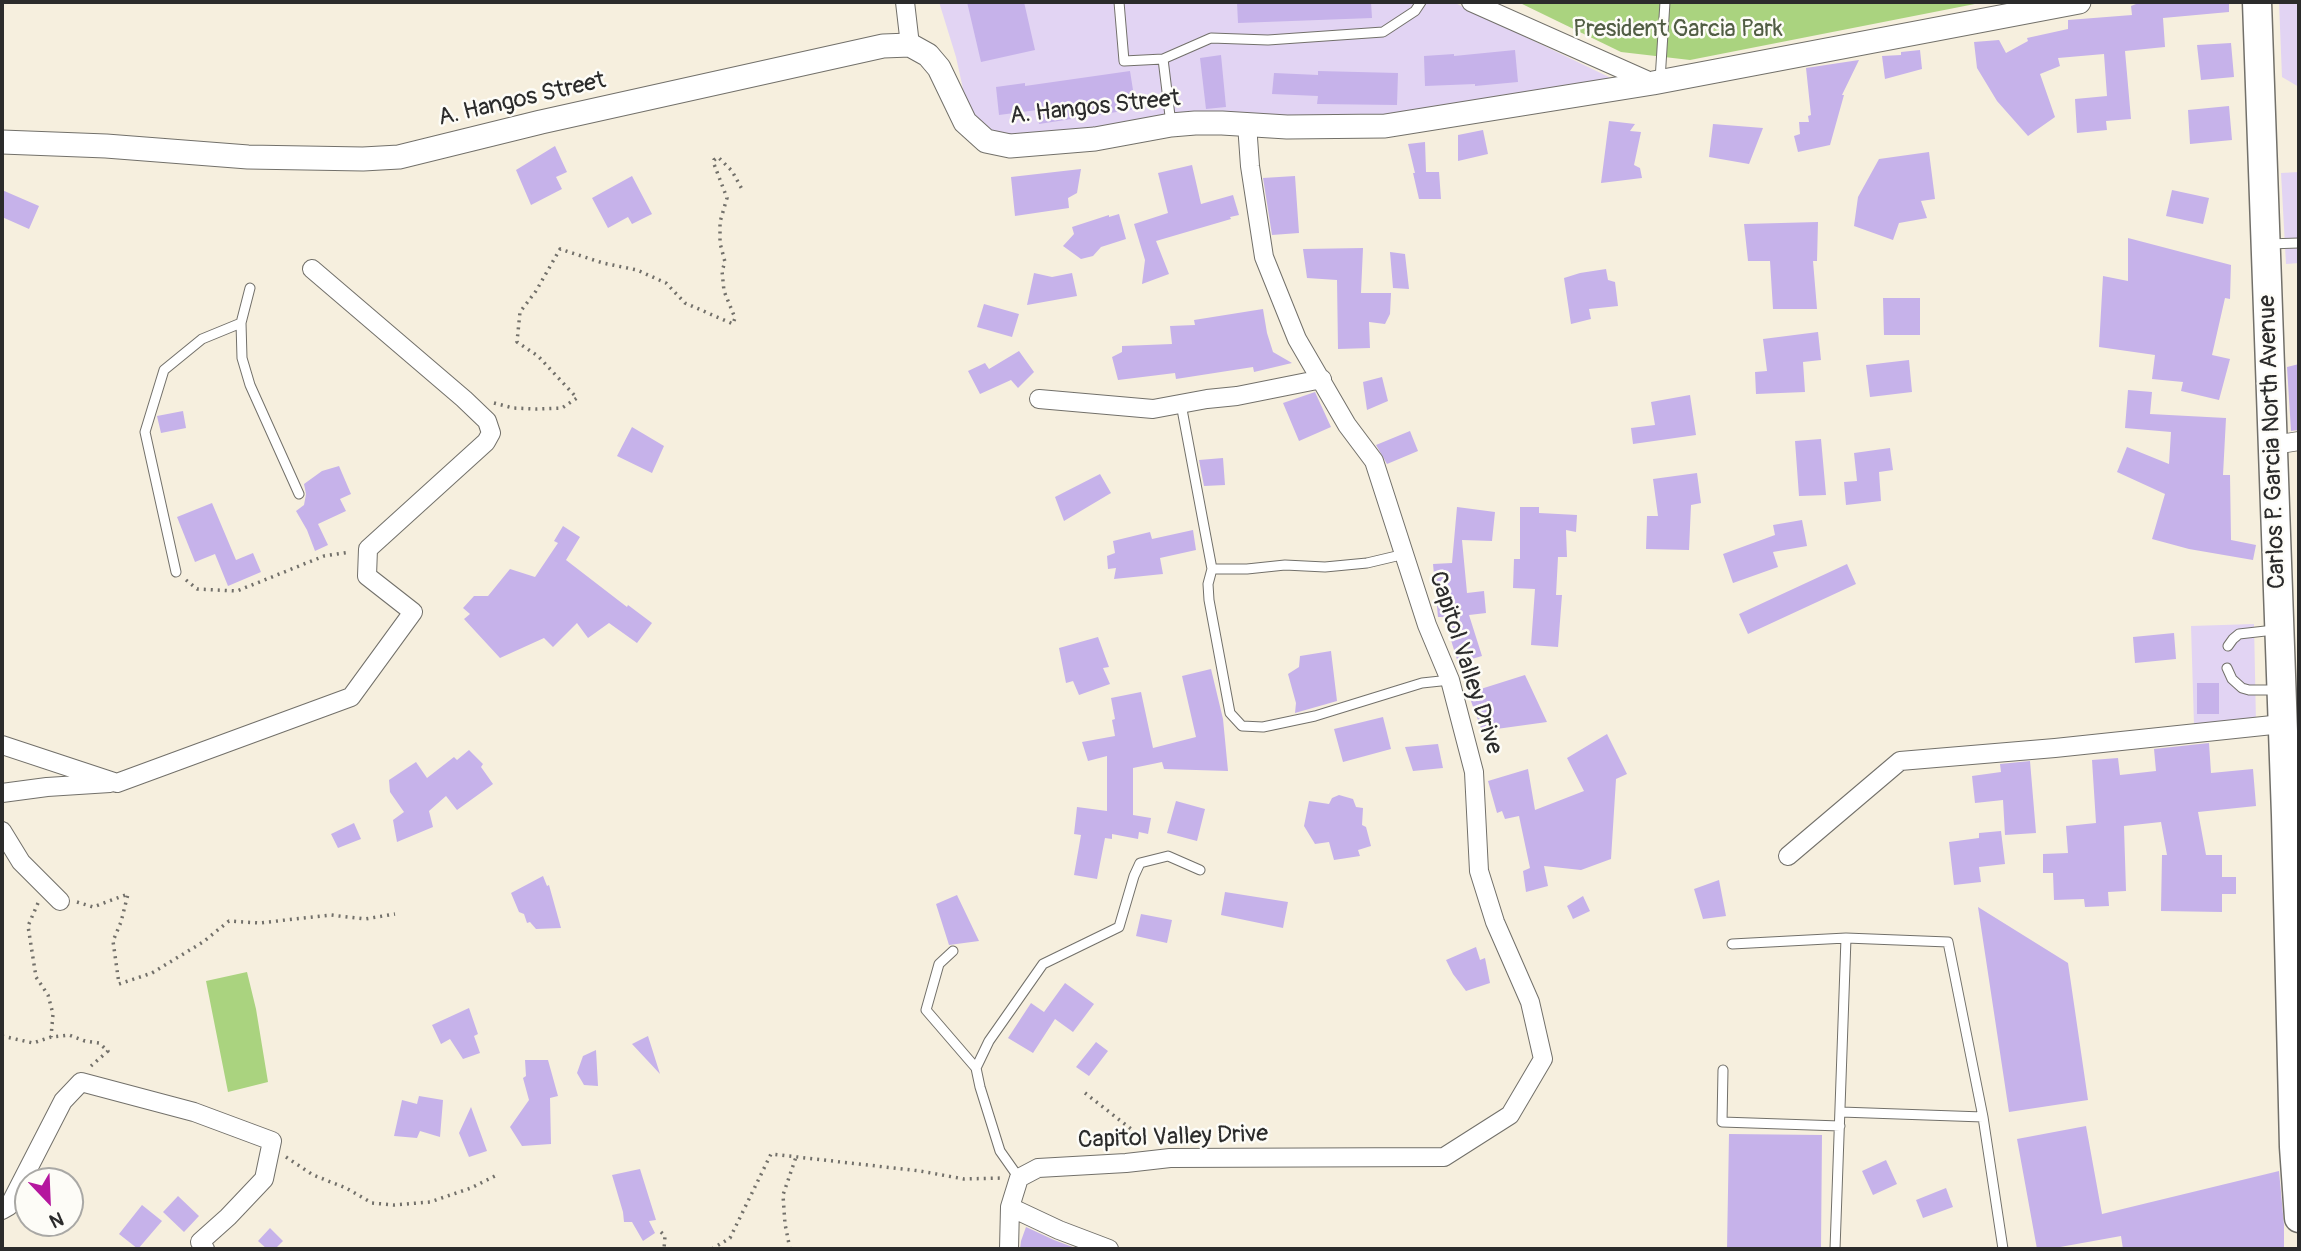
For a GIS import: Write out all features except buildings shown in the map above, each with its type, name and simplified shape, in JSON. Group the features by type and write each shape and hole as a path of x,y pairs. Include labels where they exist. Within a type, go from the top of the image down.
{"main road":[{"name":"Carlos P. Garcia North Avenue","path":"2258,2 2267,244 2287,443 2280,630 2299,1218"}],"street":[{"path":"905,2 910,45"},
{"path":"1471,2 1656,82"},
{"name":"A. Hangos Street","path":"2,142 106,146 248,157 399,157 818,60 883,46 910,45 928,55 939,68 965,122 985,141 1010,146 1095,139 1171,125 1385,126 1656,82 2079,2"},
{"name":"Capitol Valley Drive","path":"1019,1178 1038,1168 1170,1158 1444,1157 1510,1115 1543,1059 1531,1002 1495,922 1479,871 1474,772 1450,680 1427,625 1374,461 1348,425 1297,340 1264,257 1250,166 1248,124"},
{"path":"2,793 117,783 351,697 413,612 367,576 368,549 486,442 491,432 487,421 464,399 312,269"},
{"path":"1039,399 1153,409 1322,379"},
{"path":"1788,856 1899,761 2283,724"},
{"path":"2,745 117,783"},
{"path":"2,831 21,862 61,901"},
{"path":"2,1210 9,1206 63,1101 82,1082 194,1112 272,1141 264,1179 200,1242 205,1249"},
{"path":"1009,1249 1010,1207 1019,1178"},
{"path":"1010,1207 1059,1230 1110,1249"}],"lane":[{"path":"1119,2 1124,61 1163,59 1211,38 1268,40 1383,32 1415,11 1421,2"},
{"path":"1656,82 1665,2"},
{"path":"1163,59 1171,125"},
{"path":"2267,244 2299,243"},
{"path":"250,288 241,323 242,358 250,385 299,494"},
{"path":"176,572 145,432 164,370 202,339 241,323"},
{"path":"1181,404 1212,569 1208,584 1214,632 1230,713 1242,726 1263,727 1289,722 1422,683 1450,680"},
{"path":"1212,569 1284,565 1325,567 1367,563 1405,554"},
{"path":"2228,646 2233,639 2247,632 2280,630"},
{"path":"2227,668 2232,679 2242,688 2281,690"},
{"path":"976,1068 989,1041 1043,964 1119,927 1140,863 1168,856 1200,870"},
{"path":"1835,1249 1846,938"},
{"path":"1732,944 1846,938 1948,942 1983,1117 2003,1249"},
{"path":"953,951 939,964 926,1010 976,1068 1000,1151 1019,1178"},
{"path":"1723,1070 1722,1122 1840,1126"},
{"path":"1841,1112 1983,1117"}],"path":[{"path":"464,399 537,410 562,408 577,398 538,356 517,342 520,312 536,291 560,249 603,263 637,270 666,283 685,303 733,324 735,318 724,291 722,271 725,262 720,243 720,222 727,198 714,164 718,157 732,170 743,191"},
{"path":"176,572 197,589 237,591 324,556 368,549"},
{"path":"51,1037 53,1014 48,995 36,977 27,926 38,903 69,900 93,907 128,894 113,941 119,984 152,973 203,942 229,921 259,923 331,915 365,919 395,914"},
{"path":"2,1037 33,1043 69,1035 99,1043 107,1051 84,1073 82,1082"},
{"path":"1085,1093 1170,1158"},
{"path":"712,1249 730,1238 771,1154 920,1171 964,1179 1019,1178"},
{"path":"284,1155 313,1175 346,1188 372,1203 394,1205 430,1202 471,1188 498,1175"},
{"path":"790,1249 783,1195 796,1157"},
{"path":"661,1232 665,1236 664,1249"}],"shaded area":[{"path":"939,2 1453,2 1611,78 1368,123 1201,113 1014,138 971,125 956,57"},
{"path":"2279,2 2299,2 2299,87 2282,77"},
{"path":"2299,172 2299,263 2286,264 2281,173"},
{"path":"2254,624 2256,723 2194,725 2191,626"}],"green space":[{"name":"President Garcia Park","path":"1518,2 1985,2 1690,60 1621,52"},
{"path":"247,972 268,1082 228,1092 206,981"}]}
